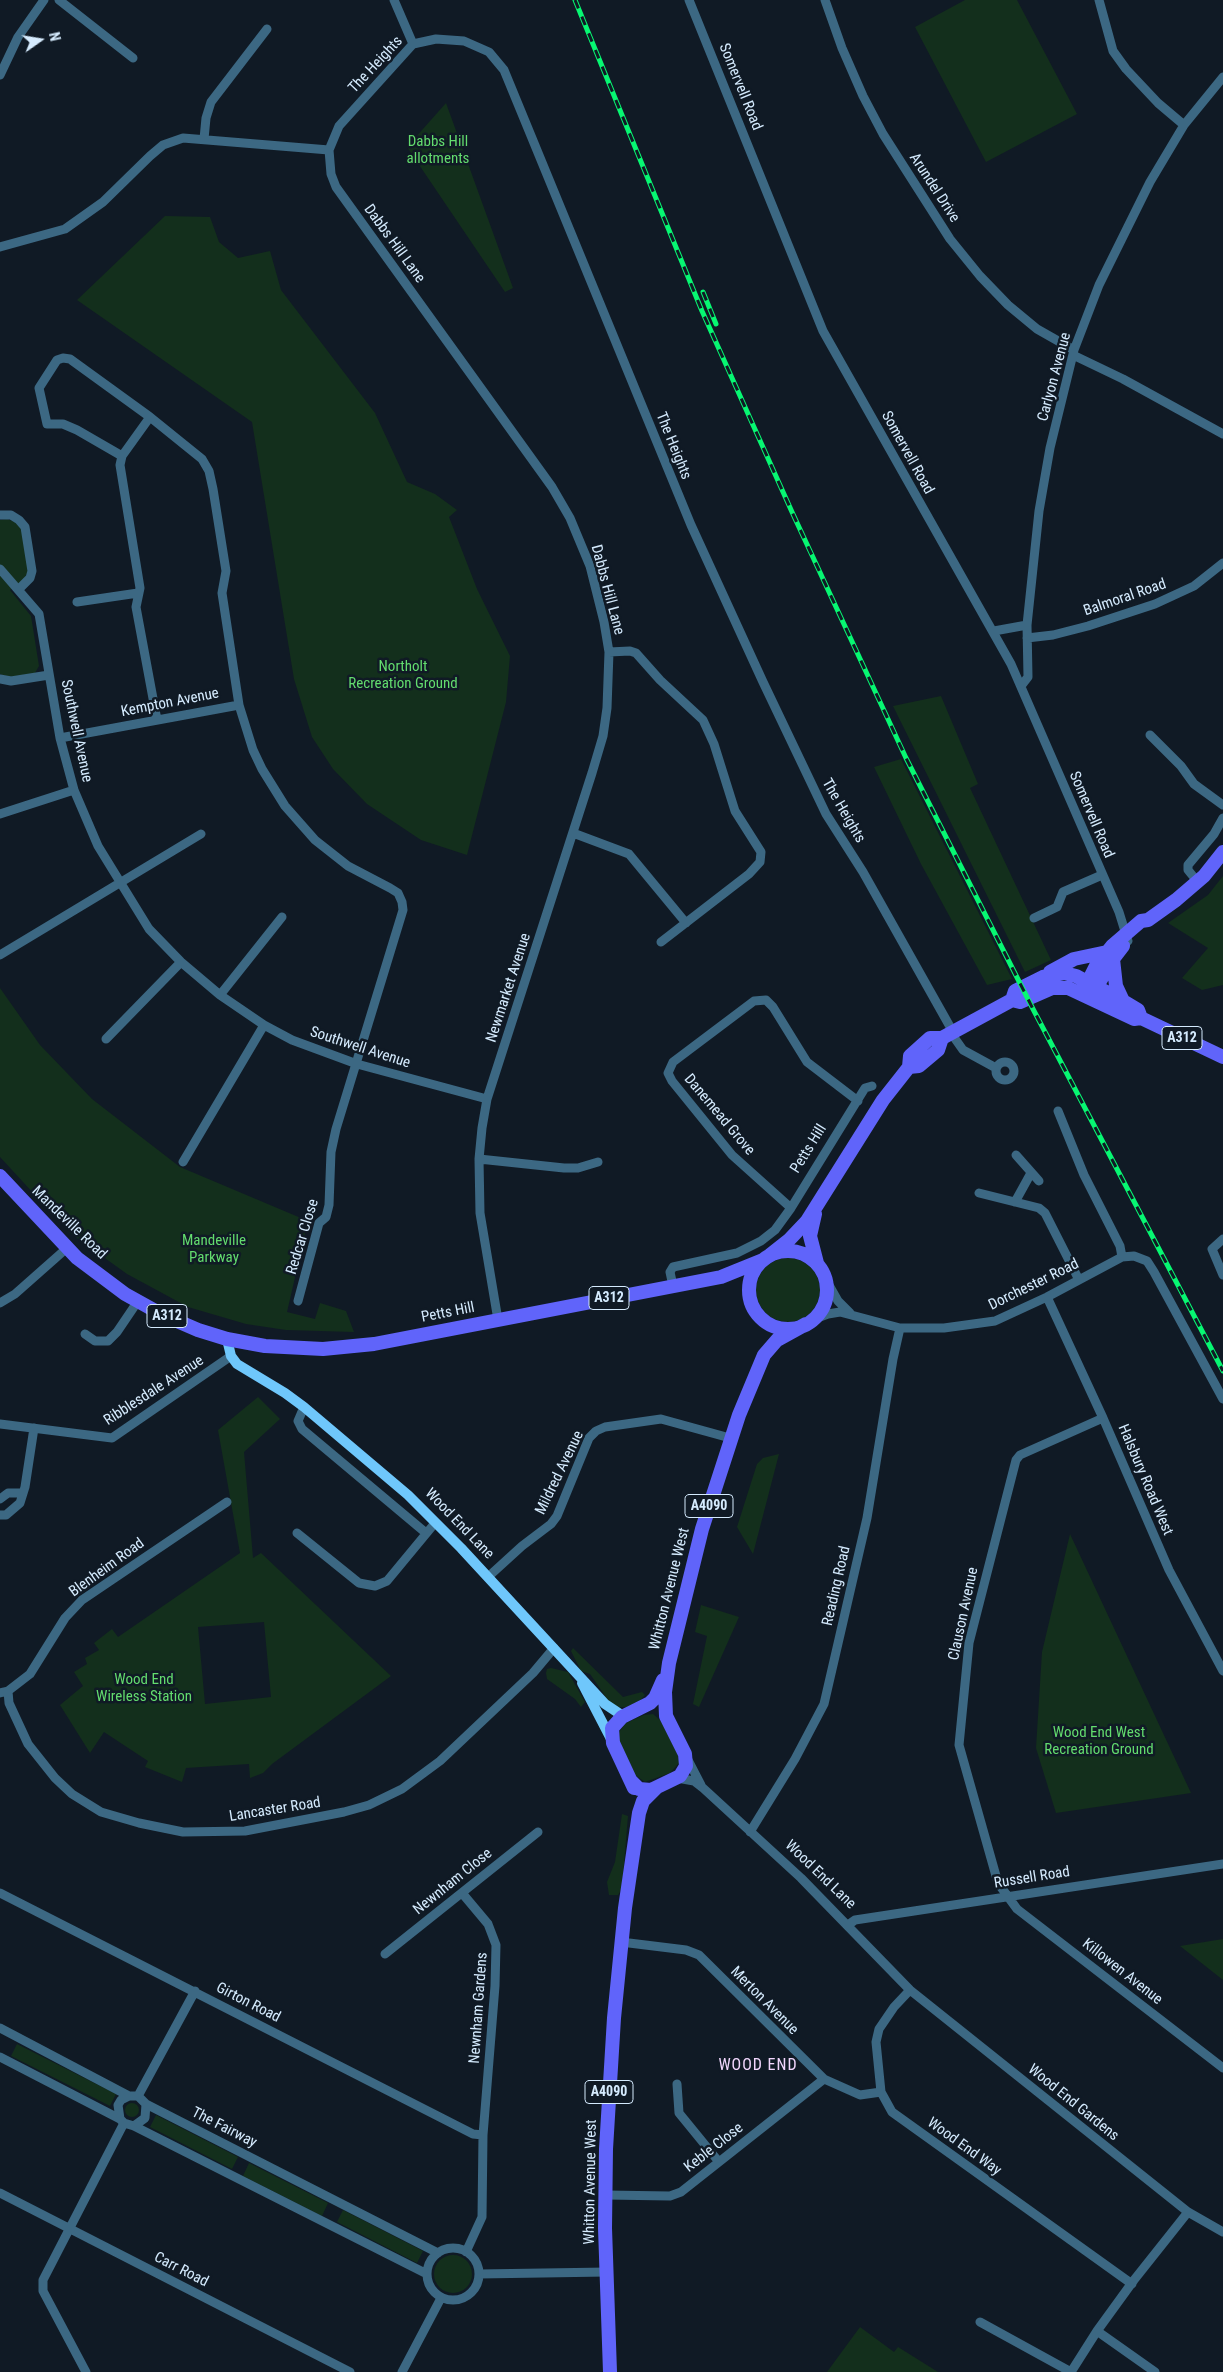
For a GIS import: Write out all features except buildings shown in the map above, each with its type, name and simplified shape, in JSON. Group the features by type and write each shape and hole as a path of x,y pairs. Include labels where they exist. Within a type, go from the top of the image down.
{"main road":[{"path":"1089,990 1110,955 1129,933 1146,927 1148,920 1197,882 1223,852"},
{"path":"1043,977 1074,959 1110,955"},
{"path":"1110,955 1116,986 1123,1001"},
{"name":"A312","path":"1141,1018 1138,1010 1123,1001 1089,990 1057,987 1020,1002 1012,1000 1015,992 1043,977 1064,973 1089,990 1134,1019 1141,1018 1223,1057"},
{"name":"Petts Hill","path":"227,1339 280,1348 335,1348 374,1344 721,1277 766,1258 796,1233 821,1200 883,1100 909,1067 910,1056 930,1038 949,1034 1012,1000"},
{"name":"Mandeville Road","path":"0,1176 67,1248 112,1284 138,1301 186,1325 227,1339"},
{"name":"Petts Hill","path":"821,1200 813,1218 810,1236 812,1251 822,1272"},
{"path":"721,1277 738,1282 754,1307 769,1323 783,1328 809,1322 825,1301 822,1272 800,1253 785,1251 766,1258 752,1275 750,1284 754,1307"},
{"name":"Whitton Avenue West","path":"685,1754 666,1716 665,1692 669,1663 699,1538 730,1438 748,1390 764,1355 768,1336 754,1307"},
{"name":"Whitton Avenue West","path":"764,1355 777,1340 809,1322"},
{"name":"Whitton Avenue West","path":"630,1714 655,1698 669,1663"},
{"path":"645,1706 660,1708 666,1716"},
{"path":"613,1743 611,1736 616,1722 630,1714"},
{"name":"Wood End Lane","path":"613,1743 624,1766"},
{"path":"631,1781 640,1789 651,1790 680,1776 686,1766 685,1754"},
{"name":"Whitton Avenue West","path":"624,1766 638,1800 639,1814"},
{"name":"Whitton Avenue West","path":"610,2372 606,2272 609,2079 621,1942 639,1814 643,1801 656,1788"}],"street":[{"path":"0,75 18,37 44,0"},
{"path":"59,0 133,58"},
{"path":"394,0 413,44"},
{"name":"Somervell Road","path":"690,0 823,331 849,380 994,631 1021,686 1102,875 1129,933"},
{"name":"Arundel Drive","path":"825,0 842,48 863,96 883,134 950,239 980,276 1008,305 1038,330 1074,352 1223,434"},
{"path":"1099,0 1113,51 1126,69 1158,103 1184,125"},
{"path":"204,139 206,118 211,102 267,29"},
{"name":"The Heights","path":"329,150 339,126 413,44 436,39 464,40 489,52 504,70 691,525 754,664 826,814 863,872 949,1034 963,1050 996,1068"},
{"name":"Carlyon Avenue","path":"1021,686 1028,677 1026,625 1039,511 1050,448 1074,352 1108,268 1150,182 1184,125 1223,77"},
{"path":"0,246 65,229 103,202 163,146 183,138 329,150"},
{"name":"Dabbs Hill Lane","path":"329,150 331,174 336,187 552,487 570,518 590,566 609,652 608,669"},
{"path":"122,456 63,424 47,424 39,388 54,364 62,358 70,359 150,417 202,459 209,471 226,571 222,593 239,704"},
{"path":"150,417 122,456 120,465 140,588 136,607 157,720"},
{"path":"0,515 11,515 20,520 25,527 32,572 30,578 18,589"},
{"name":"Balmoral Road","path":"1027,638 1079,629 1155,604 1194,586 1223,564"},
{"name":"Southwell Avenue","path":"0,569 36,610 42,621 60,738 74,790 98,846 149,929 180,962 220,995 264,1025 318,1051 357,1064 487,1099"},
{"path":"77,602 137,595"},
{"path":"994,631 1026,625"},
{"path":"609,652 630,651 636,654 660,680 703,720 714,744 735,811 761,852 760,862 756,868 661,942"},
{"name":"Newmarket Avenue","path":"498,1320 480,1213 479,1159 487,1099 603,736 608,669"},
{"path":"0,679 10,681 49,675"},
{"name":"Kempton Avenue","path":"60,738 239,704 245,729 262,769 280,799 300,824 331,854 348,866 398,893 402,902 403,910 357,1064"},
{"path":"1150,735 1177,761 1194,784 1223,805"},
{"path":"0,814 74,790"},
{"path":"1197,882 1188,870 1188,865 1214,834 1223,818"},
{"path":"573,833 629,854 686,923"},
{"path":"0,955 201,834"},
{"path":"1034,918 1057,907 1063,892 1102,875"},
{"path":"220,995 282,917"},
{"path":"106,1039 180,962"},
{"name":"Danemead Grove","path":"791,1208 732,1154 672,1081 668,1074 673,1062 754,1001 766,1000 773,1007 807,1062 858,1101"},
{"path":"183,1162 264,1025"},
{"name":"Redcar Close","path":"298,1301 319,1223 326,1217 329,1205 331,1152 357,1064"},
{"name":"Petts Hill","path":"673,1286 670,1272 673,1267 724,1257 754,1246 775,1230 791,1208 867,1087 872,1086"},
{"path":"1058,1111 1084,1175 1120,1246 1122,1257"},
{"path":"1016,1155 1039,1181"},
{"path":"479,1159 564,1168 578,1168 598,1162"},
{"path":"1015,1202 1031,1173"},
{"path":"979,1193 1039,1208 1045,1213 1078,1280"},
{"path":"1223,1239 1212,1249 1223,1275"},
{"path":"0,1303 15,1294 67,1248"},
{"name":"Dorchester Road","path":"809,1322 834,1313 855,1315 900,1328 944,1328 995,1321 1047,1298 1122,1257 1134,1256 1147,1261 1154,1272 1223,1399"},
{"name":"Dorchester Road","path":"822,1272 841,1306 855,1315"},
{"name":"Halsbury Road West","path":"1047,1298 1103,1418 1169,1570 1223,1671"},
{"path":"85,1334 95,1341 108,1341 117,1332 138,1301"},
{"name":"Reading Road","path":"750,1832 795,1760 824,1704 867,1518 893,1359 900,1328"},
{"path":"227,1339 231,1356"},
{"name":"Wood End Lane","path":"231,1356 242,1368 285,1392 408,1495 488,1577 578,1676 610,1708 620,1714 630,1714"},
{"name":"Ribblesdale Avenue","path":"0,1424 112,1438 231,1356"},
{"name":"Wood End Lane","path":"304,1407 299,1417 299,1424 302,1429 426,1534"},
{"name":"Clauson Avenue","path":"1007,1896 998,1883 959,1746 969,1643 1016,1460 1020,1455 1103,1418"},
{"name":"Mildred Avenue","path":"488,1577 522,1546 551,1524 557,1516 590,1438 596,1431 605,1427 661,1419 730,1438"},
{"path":"0,1515 6,1515 20,1503 34,1428"},
{"path":"0,1499 8,1493 23,1493"},
{"name":"Blenheim Road","path":"4,1692 22,1682 35,1668 64,1618 82,1600 227,1502"},
{"path":"298,1533 359,1583 375,1586 387,1581 435,1523"},
{"name":"Lancaster Road","path":"4,1692 28,1744 72,1794 101,1812 139,1823 183,1832 245,1831 344,1812 369,1805 402,1789 440,1761 532,1673 554,1648"},
{"name":"Wood End Lane","path":"578,1676 613,1743"},
{"name":"Wood End Lane","path":"685,1754 697,1779 704,1788 801,1878 910,1990"},
{"name":"Wood End Lane","path":"674,1779 689,1779 704,1788"},
{"name":"Newnham Close","path":"385,1954 538,1832"},
{"name":"Russell Road","path":"848,1925 855,1920 1223,1864"},
{"name":"Girton Road","path":"0,1893 473,2134 483,2135"},
{"name":"Newnham Gardens","path":"462,1893 488,1924 496,1945 496,1986 483,2135 482,2217 466,2252"},
{"name":"Killowen Avenue","path":"1007,1896 1017,1909 1223,2068"},
{"name":"Merton Avenue","path":"621,1942 686,1950 699,1956 824,2079 860,2095 881,2092"},
{"name":"Wood End Way","path":"910,1990 894,2007 879,2030 876,2042 881,2092 892,2112 1132,2284"},
{"name":"Wood End Gardens","path":"910,1990 1188,2212 1223,2232"},
{"path":"86,2372 43,2291 43,2280 70,2230 122,2121 118,2104 121,2100 134,2096 195,1991"},
{"name":"The Fairway","path":"0,2028 438,2252"},
{"path":"0,2057 122,2121 427,2274"},
{"name":"Keble Close","path":"606,2195 670,2196 681,2192 824,2079"},
{"path":"678,2084 679,2113 719,2162"},
{"path":"134,2126 145,2118 146,2104"},
{"name":"Carr Road","path":"0,2193 350,2372"},
{"path":"980,2322 1071,2372 1097,2330 1188,2212"},
{"path":"450,2248 466,2252 477,2264 479,2274 476,2286 468,2296 450,2300 441,2298 430,2286 427,2274 431,2260 438,2252 450,2248"},
{"path":"479,2274 606,2272"},
{"path":"402,2372 441,2298"},
{"path":"1097,2330 1155,2372"}],"green space":[{"path":"965,0 1017,0 1077,114 986,162 915,27"},
{"name":"Dabbs Hill allotments","path":"446,103 513,288 505,292 407,147"},
{"name":"Northolt Recreation Ground","path":"165,216 210,217 219,242 238,258 270,251 281,290 375,413 407,482 435,494 457,510 449,517 477,589 510,656 506,702 467,855 421,840 367,804 333,769 312,737 294,679 252,422 77,300"},
{"path":"7,519 15,522 22,530 29,571 22,581 10,590 31,616 39,666 35,673 10,677 0,674 0,520"},
{"path":"941,696 978,784 970,788 1051,960 1025,972 893,706"},
{"path":"901,759 1012,979 987,985 921,864 874,767"},
{"path":"1223,876 1223,985 1202,990 1182,978 1208,948 1168,923 1208,895"},
{"name":"Mandeville Parkway","path":"0,988 40,1045 92,1099 180,1167 308,1221 287,1312 315,1319 320,1303 346,1311 354,1332 286,1330 246,1324 188,1307 127,1274 70,1233 0,1157"},
{"path":"788,1258 806,1263 811,1267 815,1272 820,1290 815,1308 811,1313 806,1317 788,1322 770,1317 765,1313 761,1308 756,1290 761,1272 765,1267 770,1263"},
{"name":"Wood End Wireless Station","path":"258,1397 280,1419 244,1452 253,1558 261,1553 391,1676 272,1764 263,1773 250,1778 249,1764 186,1768 182,1782 145,1767 148,1761 104,1732 90,1753 60,1705 83,1686 74,1672 87,1664 85,1658 99,1650 94,1643 112,1629 118,1637 240,1553 218,1430","holes":["264,1622 271,1697 205,1704 198,1627"]},
{"path":"779,1454 753,1554 737,1527 757,1464 763,1458"},
{"name":"Wood End West Recreation Ground","path":"1070,1534 1191,1793 1056,1813 1036,1748 1042,1652"},
{"path":"701,1605 739,1617 699,1707 693,1704 707,1636 695,1632"},
{"path":"573,1648 623,1697 642,1692 645,1695 638,1703 627,1707 617,1707 610,1703 590,1674 581,1671 571,1651"},
{"path":"551,1668 568,1672 585,1702 581,1707 575,1699 547,1679 547,1669"},
{"path":"653,1714 662,1722 678,1755 679,1763 670,1773 645,1782 635,1775 619,1741 619,1732 626,1723 644,1715"},
{"path":"622,1814 628,1816 622,1888 618,1895 609,1895 607,1882 615,1862"},
{"path":"1223,1939 1223,1980 1180,1946"},
{"path":"17,2044 116,2094 110,2106 11,2056"},
{"path":"132,2103 137,2105 139,2110 137,2115 132,2117 127,2115 125,2110 127,2105"},
{"path":"156,2115 238,2157 232,2169 150,2127"},
{"path":"249,2163 328,2203 322,2216 243,2176"},
{"path":"343,2210 423,2251 417,2263 337,2222"},
{"path":"453,2255 467,2260 472,2274 467,2288 453,2293 439,2288 434,2274 439,2260"},
{"path":"860,2327 894,2352 898,2347 938,2372 827,2372"}],"railway":[{"path":"575,0 702,311 792,512 906,758 1033,1009 1223,1371"},
{"path":"703,292 716,324"}],"district":[{"name":"WOOD END","path":"758,2066"}]}
